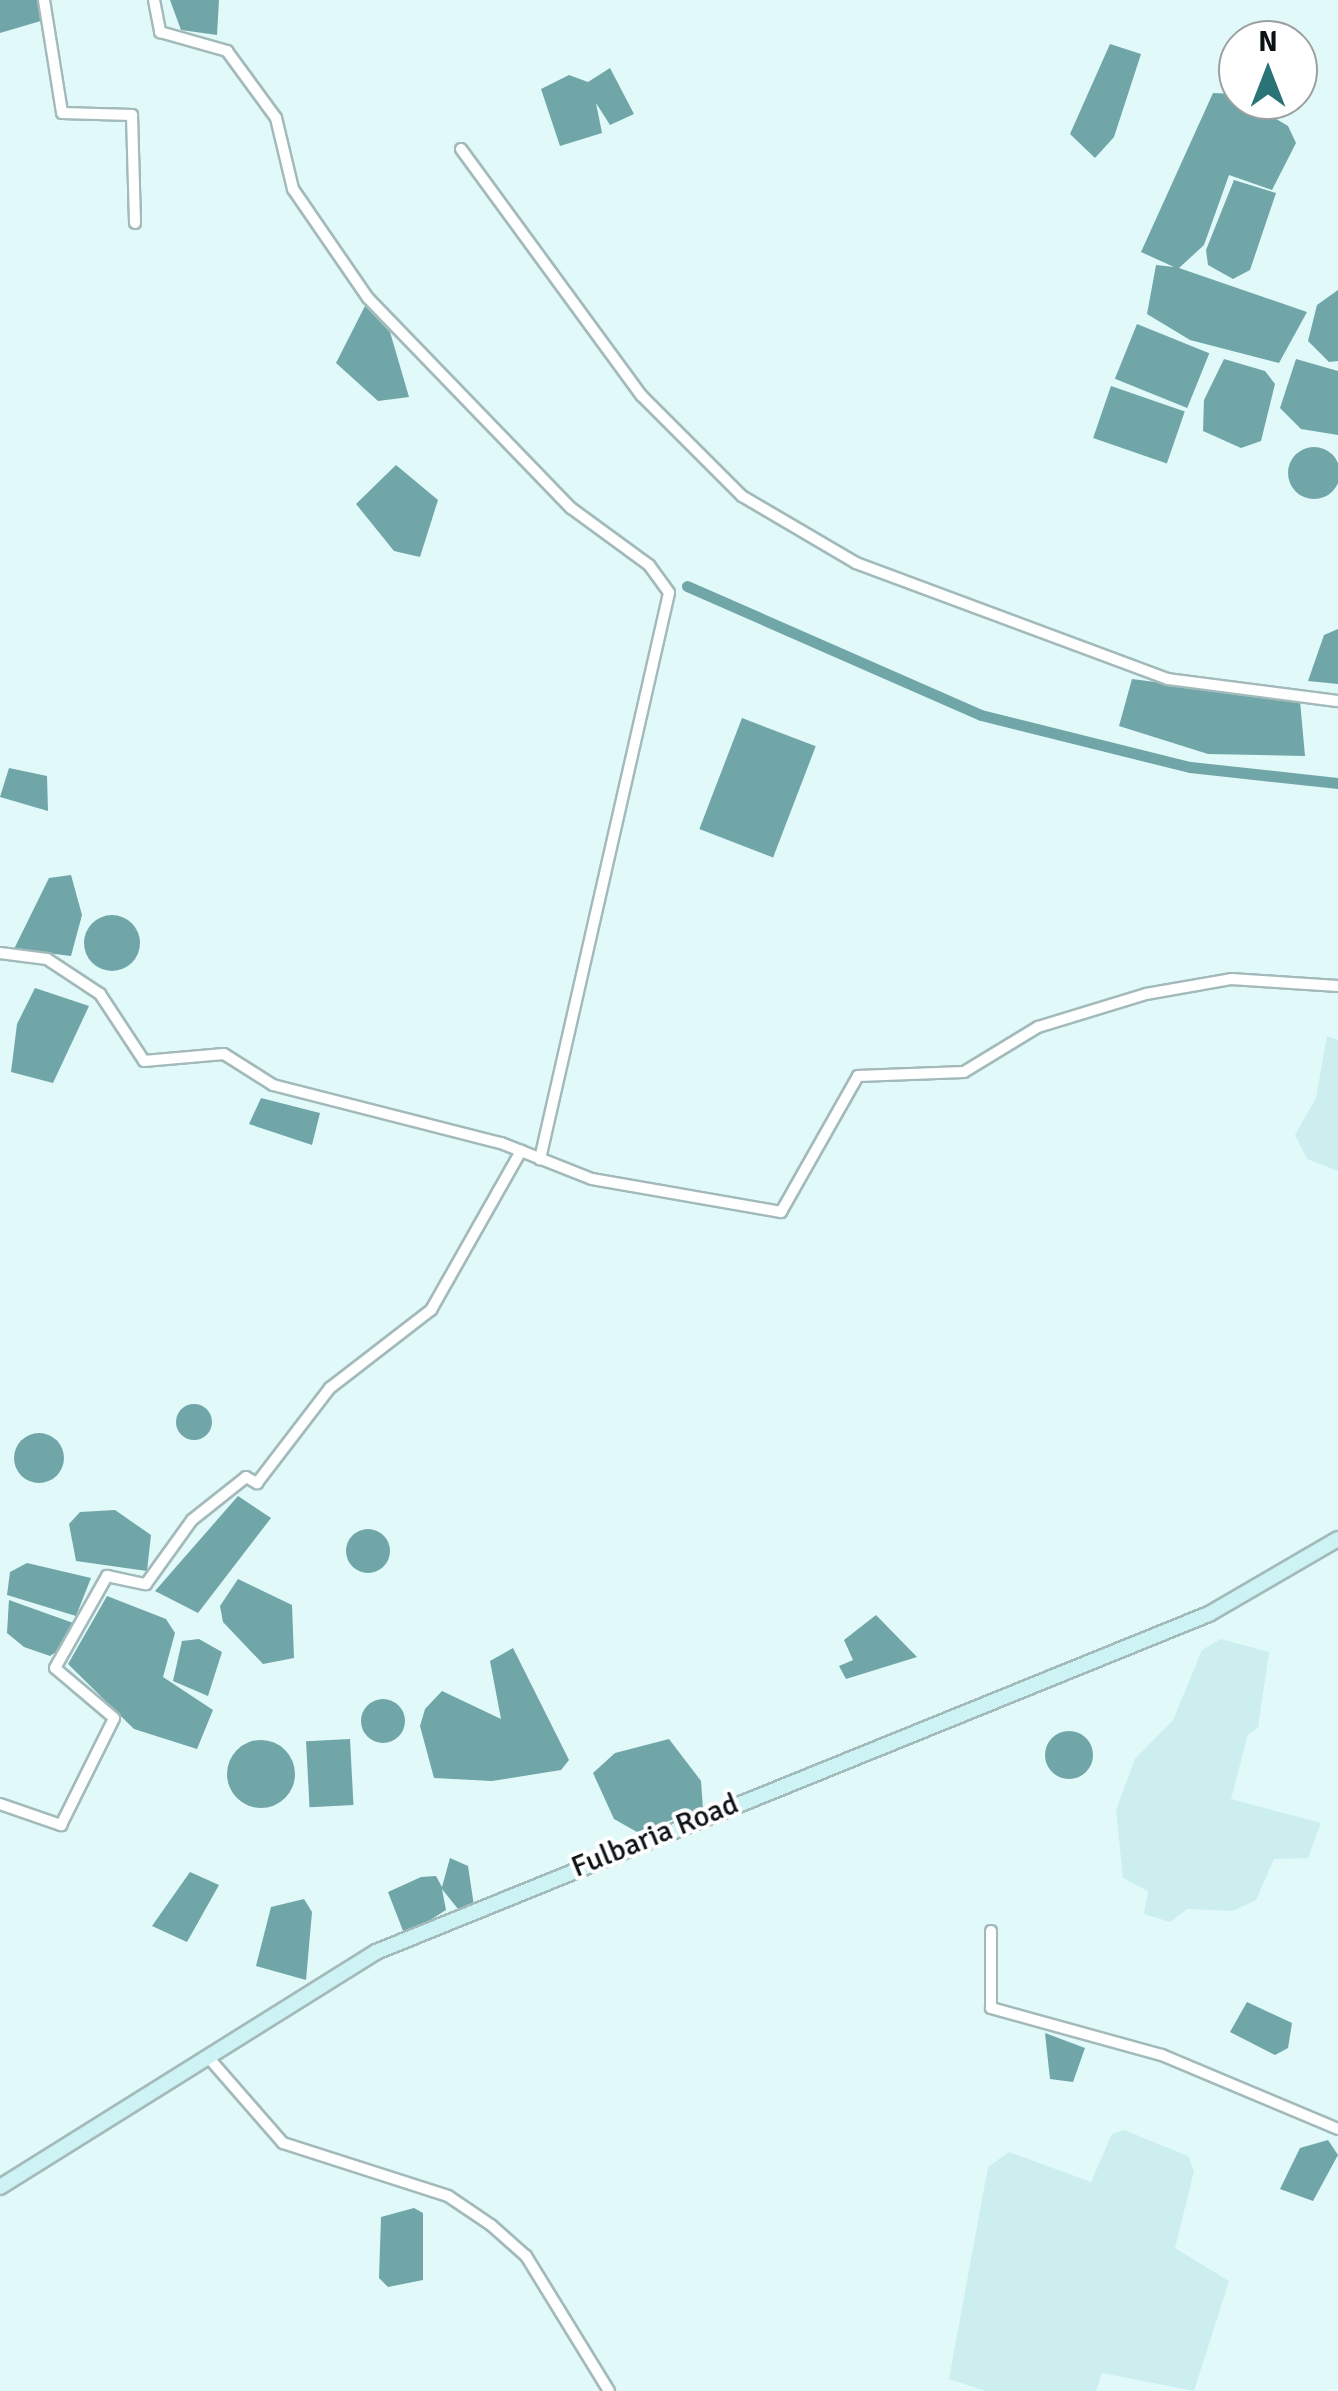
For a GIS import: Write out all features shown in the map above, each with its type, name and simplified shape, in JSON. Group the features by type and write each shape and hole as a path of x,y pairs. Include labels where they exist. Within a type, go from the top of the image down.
{"main road":[{"name":"Fulbaria Road","path":"0,2188 376,1952 1209,1614 1338,1538"}],"street":[{"path":"44,0 62,113 132,115 135,223"},
{"path":"154,0 160,32 227,51 276,118 293,189 368,298 572,508 649,566 670,594 540,1159"},
{"path":"461,150 642,396 742,496 856,563 1168,679 1338,702"},
{"path":"0,953 47,960 100,994 144,1061 224,1054 273,1085 521,1151 592,1178 781,1212 858,1076 964,1072 1038,1027 1146,994 1230,979 1338,986"},
{"path":"0,1804 61,1825 114,1718 56,1668 108,1576 146,1584 192,1520 246,1477 258,1483 330,1388 430,1310 521,1151"},
{"path":"992,1931 991,2008 1162,2055 1338,2130"},
{"path":"208,2057 283,2143 448,2196 491,2225 526,2256 608,2391"}],"shaded area":[{"path":"0,0 40,0 44,20 0,33"},
{"path":"170,0 219,0 217,35 181,30"},
{"path":"1110,44 1141,54 1114,137 1095,158 1070,134"},
{"path":"610,68 634,114 610,125 596,103 602,133 560,146 541,89 569,75 588,82"},
{"path":"1213,93 1218,93 1218,120 1278,120 1288,126 1296,143 1272,190 1229,175 1204,245 1179,268 1307,312 1279,363 1190,340 1147,314 1156,265 1174,267 1141,252"},
{"path":"1234,180 1276,193 1250,270 1233,279 1208,265 1206,250"},
{"path":"1338,290 1338,361 1329,362 1308,341 1317,305"},
{"path":"365,306 390,332 409,397 378,401 336,363"},
{"path":"1137,324 1209,353 1187,408 1115,379"},
{"path":"1224,359 1265,371 1275,384 1261,441 1241,448 1203,431 1204,400"},
{"path":"1296,359 1338,371 1338,435 1301,429 1280,408"},
{"path":"1111,386 1185,411 1167,463 1093,438"},
{"path":"1314,447 1332,455 1340,473 1332,491 1314,499 1296,491 1288,473 1296,455"},
{"path":"396,465 438,500 420,557 394,551 356,504"},
{"path":"1338,629 1338,684 1308,681 1324,635"},
{"path":"1132,679 1300,701 1305,756 1208,754 1119,726"},
{"path":"742,718 816,746 773,857 699,829"},
{"path":"9,768 47,776 48,811 0,797"},
{"path":"71,875 82,915 71,956 14,949 49,878"},
{"path":"112,915 132,923 140,943 132,963 112,971 92,963 84,943 92,923"},
{"path":"35,988 89,1006 53,1083 11,1072 17,1024"},
{"path":"1327,1036 1338,1040 1338,1171 1307,1159 1295,1135 1316,1098"},
{"path":"261,1098 320,1113 312,1145 249,1124"},
{"path":"194,1404 207,1409 212,1422 207,1435 194,1440 181,1435 176,1422 181,1409"},
{"path":"39,1433 57,1440 64,1458 57,1476 39,1483 21,1476 14,1458 21,1440"},
{"path":"238,1496 271,1518 198,1613 155,1591"},
{"path":"115,1510 151,1535 147,1571 76,1561 69,1524 80,1512"},
{"path":"368,1529 384,1535 390,1551 384,1567 368,1573 352,1567 346,1551 352,1535"},
{"path":"27,1563 91,1578 76,1616 7,1595 10,1572"},
{"path":"238,1579 292,1605 294,1658 263,1664 223,1622 220,1606"},
{"path":"107,1596 166,1619 175,1633 163,1677 213,1710 197,1749 134,1729 68,1664"},
{"path":"9,1600 76,1624 65,1646 50,1656 24,1647 7,1633"},
{"path":"876,1615 917,1657 846,1679 839,1666 853,1660 844,1640"},
{"path":"199,1639 222,1652 208,1696 173,1681 182,1641"},
{"path":"1221,1639 1269,1652 1258,1728 1248,1734 1231,1799 1321,1823 1308,1858 1274,1859 1256,1900 1233,1911 1187,1909 1170,1922 1144,1914 1148,1891 1123,1878 1116,1810 1135,1759 1173,1720 1202,1650"},
{"path":"513,1648 569,1760 561,1770 492,1781 434,1778 420,1726 425,1709 442,1691 501,1719 490,1661"},
{"path":"383,1699 399,1705 405,1721 399,1737 383,1743 367,1737 361,1721 367,1705"},
{"path":"1069,1731 1086,1738 1093,1755 1086,1772 1069,1779 1052,1772 1045,1755 1052,1738"},
{"path":"350,1739 353,1805 310,1807 306,1741"},
{"path":"669,1739 701,1781 703,1809 637,1832 614,1819 593,1773 615,1753"},
{"path":"261,1740 274,1742 285,1750 293,1761 293,1787 285,1798 274,1806 261,1808 248,1806 237,1798 229,1787 227,1774 229,1761 237,1750 248,1742"},
{"path":"450,1858 468,1866 474,1906 462,1914 442,1889 446,1910 405,1936 388,1892 421,1877 436,1876 442,1887"},
{"path":"190,1872 219,1885 187,1942 152,1926"},
{"path":"304,1899 312,1912 306,1980 256,1966 271,1907"},
{"path":"1247,2002 1292,2023 1288,2048 1275,2055 1230,2032"},
{"path":"1045,2033 1085,2048 1073,2082 1050,2079"},
{"path":"1124,2130 1188,2156 1194,2171 1175,2248 1229,2281 1194,2391 1102,2373 1096,2391 986,2391 949,2379 988,2167 1009,2152 1091,2182 1112,2134"},
{"path":"1328,2140 1338,2155 1313,2201 1280,2189 1300,2148"},
{"path":"414,2208 423,2213 423,2280 388,2287 379,2278 381,2217"}],"waterway":[{"path":"687,586 981,715 1190,767 1338,783"}]}
